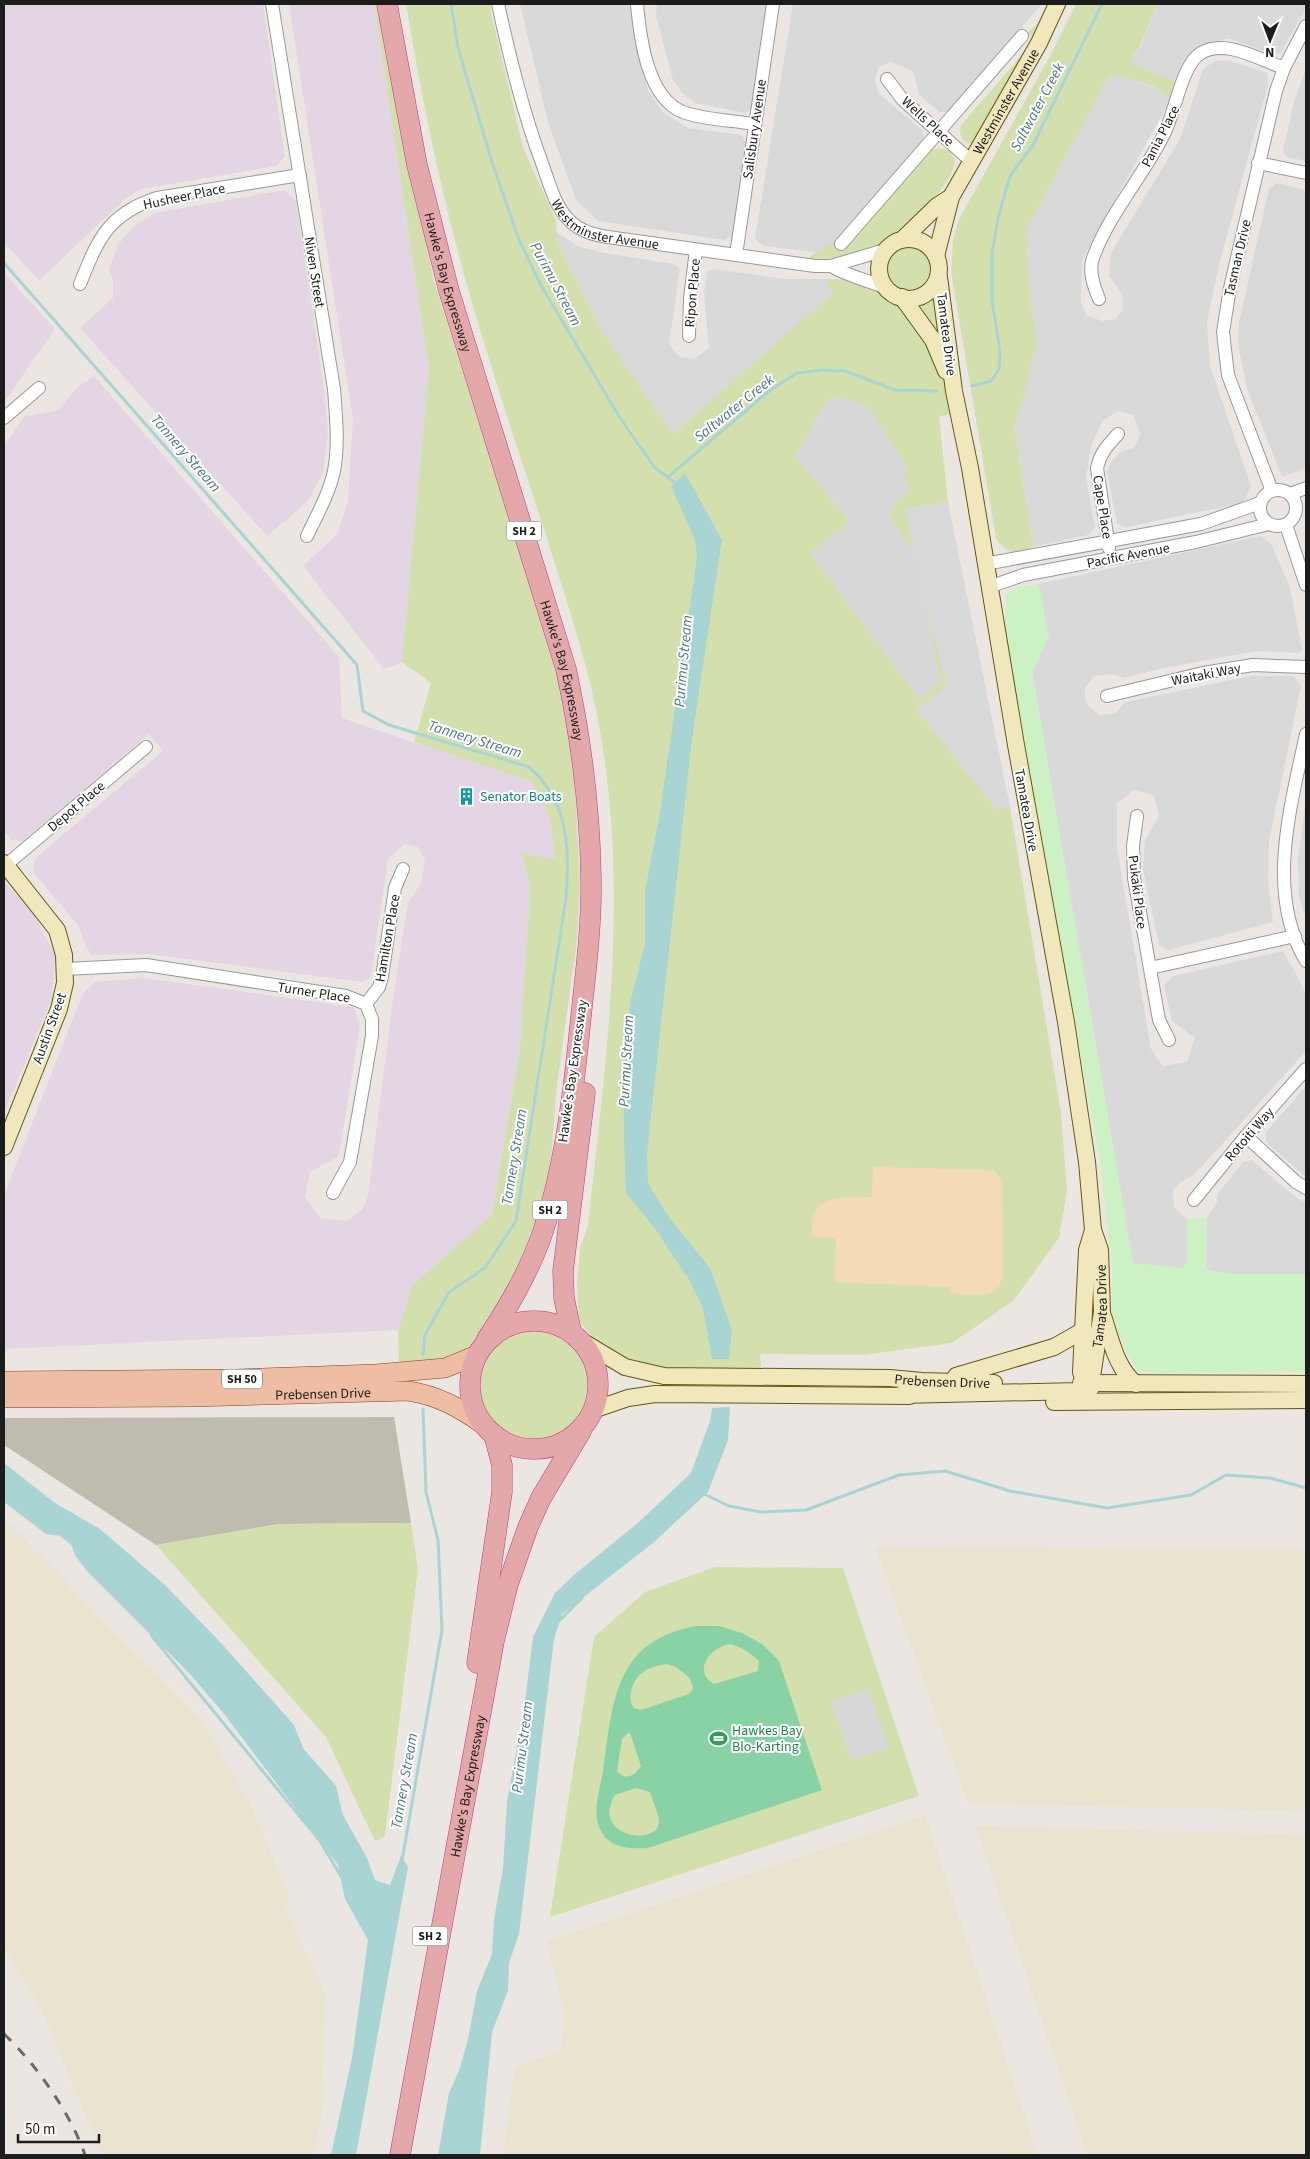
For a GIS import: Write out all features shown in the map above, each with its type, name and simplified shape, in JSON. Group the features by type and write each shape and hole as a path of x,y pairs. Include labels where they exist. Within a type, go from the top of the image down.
{"highway":[{"name":"Hawke's Bay Expressway","path":"387,4 417,165 449,291 566,669 578,723 589,820 592,880 589,929 576,1068 557,1180 549,1214 533,1258 515,1295 482,1347"},
{"name":"Hawke's Bay Expressway","path":"396,4 410,85 440,219 469,328 568,646 585,710 594,770 601,893 599,930 593,1030 564,1271 564,1298 578,1337"},
{"path":"482,1347 501,1329 528,1321 546,1321 578,1337"},
{"name":"SH 2","path":"578,1337 594,1364 599,1383 593,1410 581,1431"},
{"name":"SH 2","path":"482,1347 471,1373 470,1387 474,1408 489,1430"},
{"name":"Hawke's Bay Expressway","path":"389,2155 456,1796 498,1523 502,1492 502,1465 489,1430"},
{"name":"SH 50","path":"489,1430 512,1446 538,1449 560,1444 581,1431"},
{"name":"Hawke's Bay Expressway","path":"400,2155 494,1641 508,1584 541,1498 581,1431"}],"main road":[{"name":"Westminster Avenue","path":"936,256 951,197 1031,56 1057,4"},
{"name":"Westminster Avenue","path":"903,239 937,206 951,197"},
{"path":"903,239 922,243 936,256 939,277 926,294 918,297 902,298 886,288 881,281 879,266 885,250 891,244 903,239"},
{"name":"Tamatea Drive","path":"939,277 954,392 970,468 984,564 1067,1031 1087,1162 1093,1230 1100,1250 1102,1312 1088,1384"},
{"name":"Tamatea Drive","path":"902,298 933,340 954,392"},
{"name":"Austin Street","path":"4,1147 59,1009 65,983 64,955 57,930 5,864"},
{"name":"Tamatea Drive","path":"1088,1384 1081,1372 1087,1250 1093,1230"},
{"path":"1102,1312 1117,1358 1127,1376 1136,1384"},
{"path":"922,1381 969,1374 1054,1347 1084,1330"},
{"name":"Prebensen Drive","path":"578,1337 625,1367 648,1374 664,1376 890,1378 922,1381 1088,1384 1306,1384"},
{"name":"Prebensen Drive","path":"4,1380 235,1379 384,1374 445,1368 482,1347"},
{"path":"900,1395 1078,1391 1088,1384 1101,1392 1234,1394 1306,1399"},
{"name":"Prebensen Drive","path":"4,1398 194,1397 408,1391 422,1393 453,1405 489,1430"},
{"name":"Prebensen Drive","path":"593,1410 628,1398 655,1394 900,1395 975,1401 1084,1403 1306,1399"}],"street":[{"name":"Niven Street","path":"272,4 334,389 337,447 334,471 326,496 307,536"},
{"name":"Westminster Avenue","path":"498,4 520,101 561,210 576,226 598,236 815,266 831,266 885,250"},
{"path":"637,4 650,76 658,93 681,111 754,124"},
{"name":"Salisbury Avenue","path":"736,255 773,4"},
{"name":"Tasman Drive","path":"1272,491 1228,375 1223,332 1230,288 1258,163 1284,68 1306,26"},
{"name":"Westminster Avenue","path":"841,244 937,131 1022,36"},
{"name":"Pania Place","path":"1099,299 1092,283 1092,260 1122,204 1165,132 1186,74 1194,58 1207,50 1218,47 1230,48 1284,68"},
{"name":"Wells Place","path":"887,79 903,100 971,161"},
{"path":"1258,163 1306,173"},
{"name":"Husheer Place","path":"80,284 97,242 110,224 139,204 157,198 300,175"},
{"name":"Ripon Place","path":"689,336 690,298 696,250"},
{"name":"Westminster Avenue","path":"831,266 842,273 860,277 886,288"},
{"path":"4,418 39,388"},
{"name":"Cape Place","path":"1111,557 1097,468 1104,448 1118,434"},
{"path":"1290,494 1306,488"},
{"path":"1272,491 1285,491 1290,494 1301,511 1286,525 1269,524 1261,515 1260,503 1272,491"},
{"name":"Pacific Avenue","path":"984,564 1201,524 1260,503"},
{"name":"Pacific Avenue","path":"989,587 1023,576 1111,557 1196,542 1269,524"},
{"path":"1286,525 1306,585"},
{"name":"Waitaki Way","path":"1106,696 1244,666 1275,664 1306,667"},
{"path":"1306,734 1302,770 1284,850 1284,878 1288,908 1295,936 1306,961"},
{"name":"Depot Place","path":"5,864 146,747"},
{"name":"Pukaki Place","path":"1137,816 1133,846 1134,878 1159,1020 1169,1040"},
{"name":"Hamilton Place","path":"366,1004 379,987 382,978 395,888 403,869"},
{"path":"1150,968 1295,936"},
{"name":"Turner Place","path":"65,969 146,965 346,996 366,1004 372,1019 370,1046 350,1162 333,1193"},
{"name":"Rotoiti Way","path":"1194,1200 1246,1136 1306,1069"},
{"path":"1246,1136 1296,1182 1306,1188"}],"shaded area":[{"path":"4,4 263,4 285,157 276,166 141,189 126,198 39,281 4,242"},
{"path":"289,4 374,4 429,368 402,662 384,669 303,566 337,534 348,501 353,419"},
{"path":"520,4 630,4 648,91 664,113 688,128 742,135 746,143 732,236 724,240 598,221 576,200 548,122"},
{"path":"657,4 769,4 754,106 746,113 695,103 682,93 673,80 656,16"},
{"path":"793,4 1042,4 948,112 939,112 919,94 913,71 891,62 879,66 875,78 878,93 923,131 924,139 837,242 821,253 763,246 755,238"},
{"path":"1158,4 1306,4 1306,8 1281,52 1274,55 1229,38 1207,45 1184,78 1175,81 1134,64 1132,57 1140,48"},
{"path":"1228,60 1267,73 1268,84 1219,265 1207,322 1210,366 1251,486 1243,503 1126,527 1117,524 1107,472 1111,462 1119,453 1135,447 1140,434 1133,415 1118,411 1102,421 1091,446 1086,478 1095,528 1088,535 1033,547 1015,429 1036,342 1031,306 1026,230 1109,76 1124,76 1167,93 1170,100 1082,260 1081,303 1087,316 1103,321 1115,319 1123,310 1122,294 1109,276 1111,253 1180,139 1203,69 1215,61"},
{"path":"1306,68 1306,161 1286,157 1283,150 1294,102"},
{"path":"1277,183 1306,190 1306,468 1282,477 1247,389 1238,345 1239,323 1269,188"},
{"path":"284,190 296,200 324,388 328,433 323,473 308,501 267,536 80,328 113,298 113,281 109,270 117,246 132,228 155,213"},
{"path":"555,231 580,247 674,264 680,269 669,344 680,357 694,359 709,348 704,295 707,272 713,269 786,279 826,279 834,293 673,434 603,333 557,242"},
{"path":"4,273 55,329 4,402"},
{"path":"94,376 339,657 342,718 532,782 550,819 555,859 522,853 530,888 520,1046 492,1215 413,1286 398,1330 4,1349 4,1195 83,993 95,982 144,978 353,1007 360,1024 339,1156 310,1172 305,1197 320,1218 346,1221 363,1209 368,1196 394,991 408,903 421,883 425,860 418,847 405,844 388,859 371,977 362,982 149,954 92,955 85,945 79,926 33,872 35,858 163,751 149,734 23,841 12,840 4,831 4,446 24,417 58,410 78,387"},
{"path":"837,396 868,406 908,469 903,474 911,490 896,501 890,513 892,522 919,559 940,682 919,699 810,553 850,522 795,456 828,399"},
{"path":"948,502 1010,807 996,809 916,709 904,509"},
{"path":"1261,536 1272,545 1290,588 1302,649 1299,653 1257,651 1163,668 1124,678 1111,674 1094,676 1085,688 1085,700 1089,707 1100,715 1115,713 1126,702 1250,676 1293,676 1301,686 1269,841 1268,878 1273,922 1168,950 1159,945 1143,869 1145,840 1159,816 1154,795 1133,790 1117,804 1117,848 1151,1049 1163,1066 1187,1062 1195,1038 1172,1021 1164,986 1173,976 1283,951 1306,993 1306,1051 1195,1174 1179,1183 1173,1191 1174,1207 1187,1219 1187,1263 1181,1269 1133,1263 1032,672 1049,636 1038,584"},
{"path":"1306,800 1306,920 1299,897 1298,859"},
{"path":"4,881 34,915 55,954 52,998 4,1114"},
{"path":"1306,1086 1306,1177 1266,1142 1266,1132"},
{"path":"1251,1160 1297,1198 1306,1203 1306,1274 1235,1274 1210,1271 1206,1266 1207,1218 1217,1202 1217,1195 1243,1162"},
{"path":"394,1417 411,1523 279,1524 156,1545 4,1445 4,1418"},
{"path":"4,1519 201,1719 250,1803 290,1899 283,1904 325,1993 322,2111 314,2155 102,2155 41,2009 4,1948"},
{"path":"875,1547 1306,1549 1306,1811 968,1803"},
{"path":"868,1689 889,1748 851,1760 831,1701"},
{"path":"925,1815 1038,2155 503,2155 515,2067 560,2051 566,2016 547,1941"},
{"path":"976,1826 1306,1835 1306,2155 1087,2155"}],"green space":[{"path":"374,4 381,4 397,101 434,281 544,626 564,703 574,765 580,886 577,941 557,1085 549,1185 516,1277 479,1337 470,1347 458,1355 435,1362 399,1368 398,1330 412,1286 492,1215 520,1046 530,888 522,853 555,859 550,819 532,782 414,742 431,683 402,662 429,368"},
{"path":"406,4 489,4 523,148 556,220 557,242 603,333 673,434 833,293 826,279 860,283 893,298 910,312 944,368 955,414 939,416 948,502 904,509 946,686 916,709 996,809 1010,807 1061,1112 1067,1191 1059,1238 1013,1301 952,1343 862,1355 760,1354 762,1372 670,1371 622,1358 595,1340 579,1321 577,1284 580,1249 588,1225 602,1102 612,978 613,854 609,793 600,731 582,651 485,346 461,262 430,134"},
{"path":"1055,4 1050,22 979,140 971,144 967,143 960,134 961,125 1035,40 1028,33"},
{"path":"1076,4 1158,4 1139,48 1132,56 1134,64 1175,81 1184,78 1170,100 1160,90 1152,86 1133,80 1109,76 1026,230 1031,306 1037,342 1015,429 1033,547 1012,552 1004,548 996,538 951,272 953,240 959,219 1049,58"},
{"path":"940,148 950,151 955,159 953,170 934,199 907,227 878,246 862,252 845,256 806,259 833,242 841,249 931,150"},
{"path":"909,247 921,251 927,257 931,269 927,281 921,287 909,291 897,287 891,281 887,269 891,257 897,251"},
{"path":"933,293 940,338 913,304 925,302"},
{"path":"1038,584 1049,636 1032,672 1133,1263 1181,1268 1187,1263 1187,1219 1207,1218 1206,1266 1210,1271 1235,1274 1306,1274 1306,1372 1156,1373 1138,1371 1126,1352 1112,1316 1112,1266 1100,1162 1004,630 1007,594 1018,586"},
{"path":"535,1329 546,1330 556,1334 574,1346 586,1364 590,1374 590,1396 586,1406 574,1424 556,1436 546,1440 535,1441 524,1440 514,1436 496,1424 484,1406 480,1396 479,1385 480,1374 484,1364 496,1346 514,1334 524,1330"},
{"path":"411,1523 418,1569 385,1836 375,1841 326,1737 156,1545 279,1524"},
{"path":"715,1567 843,1568 919,1796 550,1917 594,1637 645,1592"},
{"name":"Hawkes Bay Blo-Karting","path":"695,1626 719,1626 742,1633 762,1644 779,1661 822,1790 648,1848 622,1847 615,1845 605,1837 598,1825 596,1810 615,1700 622,1679 632,1661 647,1646 668,1634","holes":["730,1644 749,1653 759,1661 758,1671 714,1684 704,1673 704,1666 710,1655 723,1646","667,1664 676,1667 690,1678 693,1689 689,1694 641,1710 634,1708 630,1696 633,1685 639,1675 654,1667","630,1733 641,1766 636,1772 627,1777 617,1771 622,1739","636,1788 650,1792 659,1818 656,1830 638,1836 627,1834 618,1829 611,1820 610,1809 615,1795"]}],"sand":[{"path":"873,1167 993,1170 1002,1179 1003,1277 999,1286 993,1292 986,1295 950,1294 950,1287 834,1282 836,1238 812,1237 813,1217 816,1209 829,1200 847,1197 872,1197"}],"water":[{"path":"685,473 722,540 692,738 647,1154 648,1183 668,1216 710,1268 732,1330 729,1359 712,1359 703,1309 678,1257 626,1193 623,1062 631,999 645,944 645,891 660,812 697,558 695,540 671,486"},
{"path":"730,1407 728,1440 708,1492 653,1543 562,1614 554,1639 519,1934 509,1963 508,1991 492,2032 480,2155 438,2155 449,2093 459,2071 468,2039 477,1991 492,1954 494,1919 503,1869 507,1801 524,1709 533,1637 555,1593 575,1574 639,1522 691,1473 710,1421 712,1408"},
{"path":"4,1463 55,1503 100,1529 165,1585 222,1644 294,1725 303,1748 336,1786 343,1815 367,1858 375,1880 390,1885 401,1856 408,1867 356,2155 331,2155 352,2058 368,1940 345,1899 338,1865 225,1715 190,1674 86,1570 75,1555 70,1541 61,1536 46,1534 4,1502"}],"waterway":[{"name":"Purimu Stream","path":"451,4 458,48 492,162 519,240 542,287 620,418 655,468 677,484"},
{"name":"Saltwater Creek","path":"972,386 991,381 999,369 1000,352 992,300 992,253 998,218 1010,176 1033,145 1102,4"},
{"name":"Tannery Stream","path":"4,263 357,665 363,711 389,725 529,767 552,795 559,811 567,844 566,898 516,1221 485,1268 449,1292 425,1335 423,1355"},
{"name":"Saltwater Creek","path":"668,477 769,391 797,373 823,370 845,371 895,390 937,391"},
{"name":"Purimu Stream","path":"663,1238 686,1273"},
{"name":"Tannery Stream","path":"402,1861 442,1630 438,1540 426,1492 423,1409"},
{"path":"702,1493 729,1506 761,1512 806,1510 899,1475 945,1471 1010,1491 1107,1508 1191,1495 1226,1475 1270,1478 1306,1488"},
{"path":"61,1535 74,1545"},
{"name":"Purimu Stream","path":"558,1622 582,1598"},
{"path":"151,1635 320,1841 342,1878"}],"railway":[{"path":"4,2034 28,2060 51,2090 71,2123 85,2155"}],"place":[{"name":"Senator Boats","path":"466,796"},
{"name":"Hawkes Bay Blo-Karting","path":"718,1738"}]}
